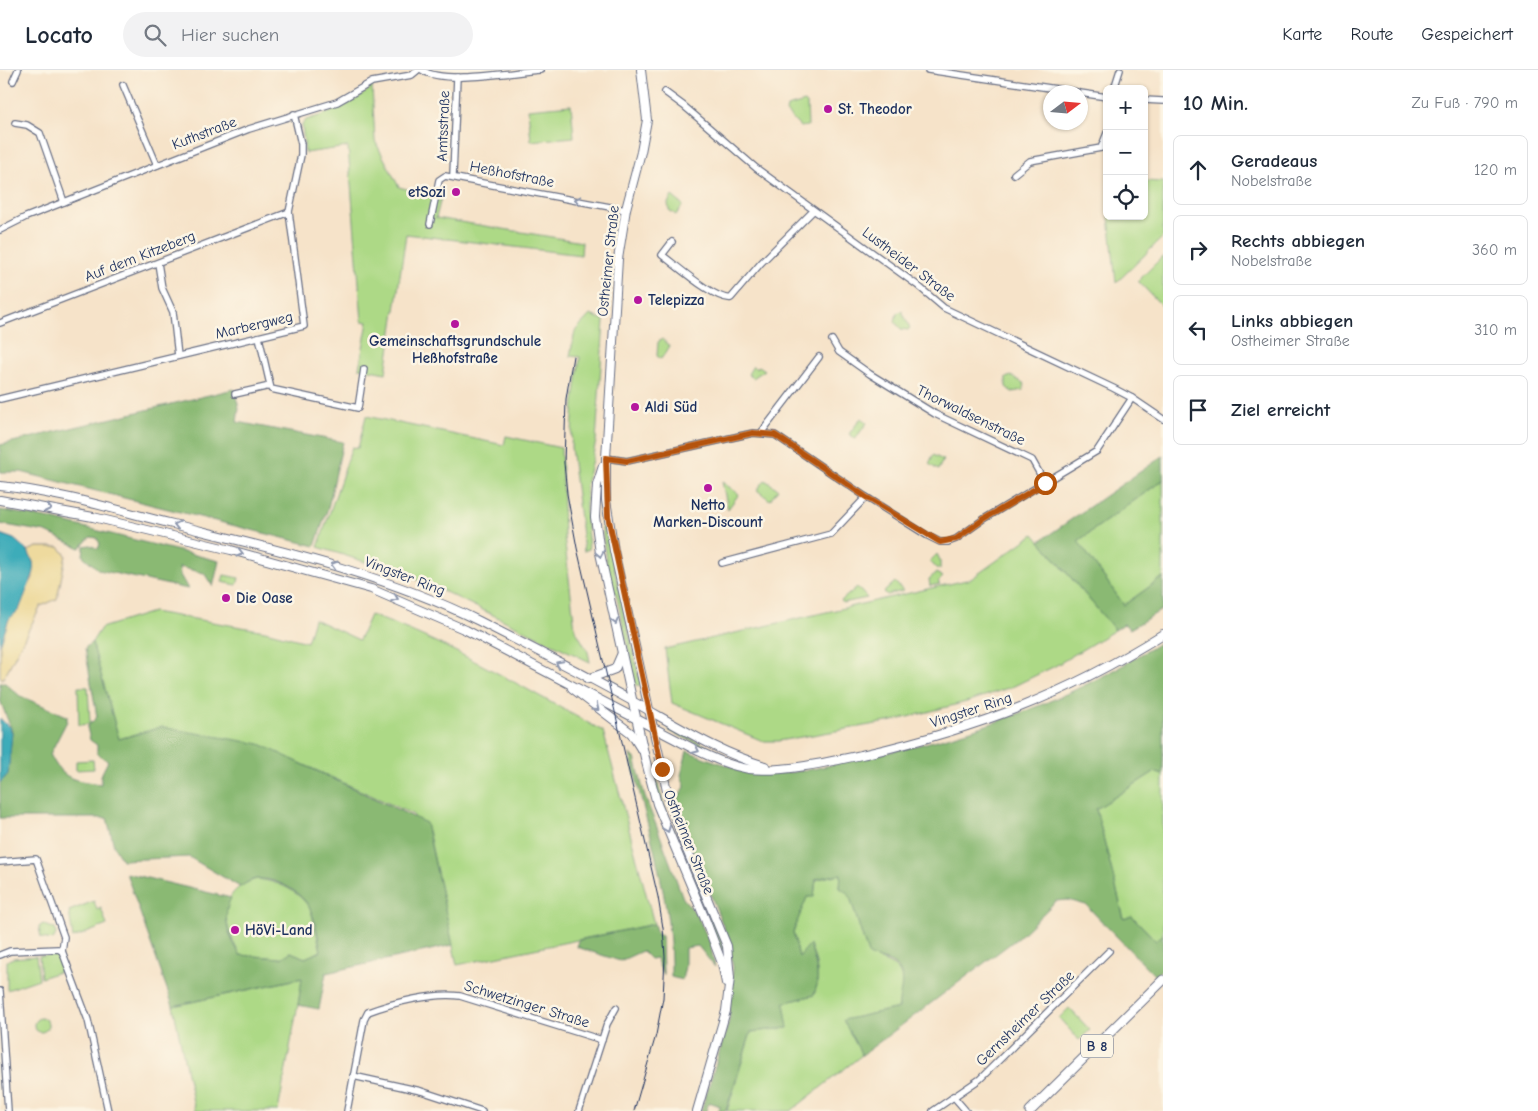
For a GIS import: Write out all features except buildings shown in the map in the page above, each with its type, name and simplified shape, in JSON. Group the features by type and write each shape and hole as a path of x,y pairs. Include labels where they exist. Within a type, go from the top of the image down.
{"main road":[{"name":"Ostheimer Straße","path":"641,70 647,108 646,130 626,210 618,259 606,458 606,503 615,556 675,818 727,949 730,978 728,1000 722,1030 697,1111"},
{"name":"Ostheimer Straße","path":"606,458 597,485 595,517 600,553 645,758 657,804 717,952 726,981 728,1000"},
{"name":"Vingster Ring","path":"0,486 62,497 358,572 417,594 478,621 634,702 722,751 772,768"},
{"path":"596,500 600,499 606,503"},
{"name":"Vingster Ring","path":"0,500 121,524 298,567 362,586 466,630 653,728 723,762 752,769 816,764 857,756 989,720 1023,708 1071,685 1163,634"},
{"path":"588,679 615,669 622,651"},
{"path":"558,678 631,733 645,758"},
{"path":"717,952 723,952 727,949"},
{"name":"B 8","path":"1030,1111 1163,980"}],"street":[{"path":"13,81 18,70"},
{"name":"Kuthstraße","path":"0,230 26,217 249,129 337,102 372,82 404,78 420,70 435,76 457,76 540,70"},
{"path":"928,70 1043,88"},
{"path":"1115,85 1120,70"},
{"name":"Amtsstraße","path":"453,176 457,76"},
{"path":"123,85 157,165"},
{"name":"Lustheider Straße","path":"664,92 684,106 756,168 813,211 826,218 944,308 1132,398 1163,419"},
{"path":"1088,94 1103,96"},
{"path":"1148,100 1163,101"},
{"name":"Marbergweg","path":"0,399 304,326 289,212 301,155 301,144 294,114"},
{"path":"15,123 30,126 40,132 64,202"},
{"path":"1014,174 1030,161 1101,148 1103,143"},
{"name":"Heßhofstraße","path":"430,224 439,180 445,176 626,210"},
{"path":"672,242 662,256 715,294 725,299 731,298 761,263 813,211"},
{"name":"Auf dem Kitzeberg","path":"0,323 289,212"},
{"path":"158,263 162,288 173,312 178,356"},
{"path":"259,337 271,389 358,408 364,369"},
{"name":"Thorwaldsenstraße","path":"832,340 839,352 870,374 935,414 1032,460 1045,483"},
{"path":"761,433 819,357"},
{"path":"236,394 270,386"},
{"path":"606,458 627,461 761,433 775,435 866,497 928,536 940,542 948,542 956,539 984,519 1097,451 1132,398"},
{"path":"722,563 831,534 866,497"},
{"path":"0,862 36,859 64,937 62,951 88,1020 108,1111"},
{"path":"0,955 10,951 58,949 62,951"},
{"name":"Gernsheimer Straße","path":"933,1111 952,1096 980,1079 1109,951"},
{"path":"0,991 1,1033 8,1111"},
{"name":"Schwetzinger Straße","path":"347,1111 364,1020 368,1012 442,995 460,996 602,1040"},
{"path":"579,1111 602,1040 616,1008"},
{"path":"354,1076 421,1091 482,1111"},
{"path":"952,1096 966,1111"}],"green space":[{"path":"372,86 375,141 399,187 441,198 436,218 582,242 581,255 406,234 386,373 359,368 368,322 362,321 348,147 305,153 302,125 306,120 350,103"},
{"path":"805,102 807,104 808,126 800,127 786,112 787,107"},
{"path":"571,105 574,137 531,141 528,109"},
{"path":"1148,181 1163,182 1163,237 1116,283 1109,220 1148,220"},
{"path":"672,196 683,205 676,215 669,210 668,203"},
{"path":"1163,256 1163,307 1138,281"},
{"path":"902,311 910,328 908,330 901,329 895,322 897,313"},
{"path":"590,315 604,320 596,441 586,486 589,549 584,551 571,447 574,401 580,357 570,356 575,331"},
{"path":"662,339 670,346 661,359 657,356 658,342"},
{"path":"753,366 756,369 759,366 765,370 753,378 748,374"},
{"path":"1011,376 1025,384 1023,390 1012,392 1006,387 1006,378"},
{"path":"234,389 239,408 237,422 343,442 328,508 315,546 21,472 0,472 0,445"},
{"path":"366,416 504,445 506,436 561,448 564,536 575,629 588,652 590,662 435,587 397,572 318,547 352,447 358,448"},
{"path":"861,418 867,423 855,439 849,434"},
{"path":"933,455 943,460 938,470 929,464"},
{"path":"1163,456 1163,480 1078,541 1124,605 1163,577 1163,609 1130,629 1124,624 1115,630 1040,541"},
{"path":"765,480 778,489 770,500 757,490"},
{"path":"1163,480 1163,577 1124,605 1078,541"},
{"path":"722,482 739,494 728,509"},
{"path":"601,503 641,686 636,685 617,598 607,569 599,504"},
{"path":"0,510 51,519 219,561 213,587 204,573 179,567 180,575 188,589 99,570 83,556 84,546 90,545 98,549 100,544 97,538 90,537 80,548 46,532 0,524"},
{"path":"1034,534 1115,630 1055,666 1014,686 970,701 893,721 778,741 763,741 672,703 665,649 971,579"},
{"path":"937,554 940,560 940,569 936,568 930,561"},
{"path":"936,573 943,577 938,582 940,584 930,586 929,579"},
{"path":"224,575 239,578 237,585 222,582"},
{"path":"895,582 903,591 887,595 884,592"},
{"path":"857,587 867,598 843,603 841,601"},
{"path":"153,612 265,631 307,642 314,619 359,640 370,615 460,654 603,731 654,924 457,965 428,830 412,814 287,757 161,727 119,739 92,642 101,628"},
{"path":"1163,641 1163,775 1154,772 1096,809 1124,919 1132,916 1156,941 1163,934 1163,968 1155,976 1086,905 1068,900 1056,901 1019,937 862,1055 843,1020 899,1008 902,985 901,974 893,964 868,954 849,894 840,888 841,874 816,879 814,897 807,897 793,932 799,957 810,944 817,976 814,995 784,1003 788,1028 751,1032 726,1111 718,1111 720,1106 709,1102 706,1111 701,1111 729,1021 733,967 728,938 674,804 685,787 681,775 687,751 749,770 782,773 804,771 920,745 982,727 1042,704 1109,673"},
{"path":"92,642 119,739 161,727 260,744 426,823 453,945 326,973 319,1009 298,1005 302,978 173,1006 126,873 231,898 227,913 228,927 240,955 281,958 291,952 305,958 321,951 317,930 310,909 301,897 288,887 273,881 258,879 240,887 189,857 122,860 114,846 107,818 0,818 0,783 8,774 12,731 0,700 0,683 5,683 20,696 67,716 67,721 50,754 60,770 70,778 101,784 101,775 108,761 97,754 97,745 90,740 87,727 97,717 85,648"},
{"path":"78,687 88,687 90,724 79,725"},
{"path":"669,728 723,754 723,756 670,731"},
{"path":"648,741 665,810 719,932 724,949 722,951 660,804 646,742"},
{"path":"630,754 635,758 645,797 683,898 697,915 710,943 715,967 698,946 685,948 685,966 682,980 671,977 668,921 658,865"},
{"path":"93,760 94,769 76,770 76,761"},
{"path":"1154,772 1163,775 1163,934 1156,941 1132,916 1124,919 1096,809"},
{"path":"841,873 840,888 849,893 867,951 899,971 902,987 899,1008 844,1020 862,1055 791,1111 727,1111 751,1032 787,1028 784,1003 814,995 817,976 816,964 810,945 799,957 793,932 807,897 814,896 816,880"},
{"path":"257,879 273,882 288,888 306,903 311,910 321,951 305,958 291,952 281,958 240,955 230,932 226,910 234,892 244,884"},
{"path":"94,901 97,910 101,908 107,925 73,938 69,911"},
{"path":"43,924 55,929 56,934 53,940 41,938 39,927"},
{"path":"654,924 657,934 662,936 663,975 656,958 650,959 642,951 620,961 577,947 579,940"},
{"path":"55,955 59,957 64,970 41,978 39,956"},
{"path":"36,956 39,979 7,990 7,961 13,958"},
{"path":"303,978 278,1111 195,1111 173,1006"},
{"path":"1069,1008 1090,1030 1079,1040 1059,1018"},
{"path":"41,1018 46,1020 48,1025 46,1030 41,1032 36,1030 34,1025 36,1020"}],"sand":[{"path":"37,547 59,547 66,555 57,599 41,606 3,679 0,677 0,645 9,619 20,608 21,600 33,578 33,562 28,551"}],"water":[{"path":"0,534 14,539 28,551 33,562 34,572 19,610 9,619 0,645"},
{"path":"0,718 10,728 12,733 8,774 0,783"}],"tram line":[{"path":"573,356 566,399 564,463 567,494 577,548 658,897 663,928 665,957 663,998 656,1035 634,1111"}],"place":[{"name":"St. Theodor","path":"828,109"},
{"name":"etSozi","path":"456,192"},
{"name":"Telepizza","path":"638,300"},
{"name":"Gemeinschaftsgrundschule Heßhofstraße","path":"455,324"},
{"name":"Aldi Süd","path":"635,407"},
{"name":"Netto Marken-Discount","path":"708,488"},
{"name":"Die Oase","path":"226,598"},
{"name":"HöVi-Land","path":"235,930"}],"route":[{"path":"662,769 616,561 606,500 606,458 627,461 753,433 775,435 866,497 940,542 956,539 969,528 1045,483"}]}
